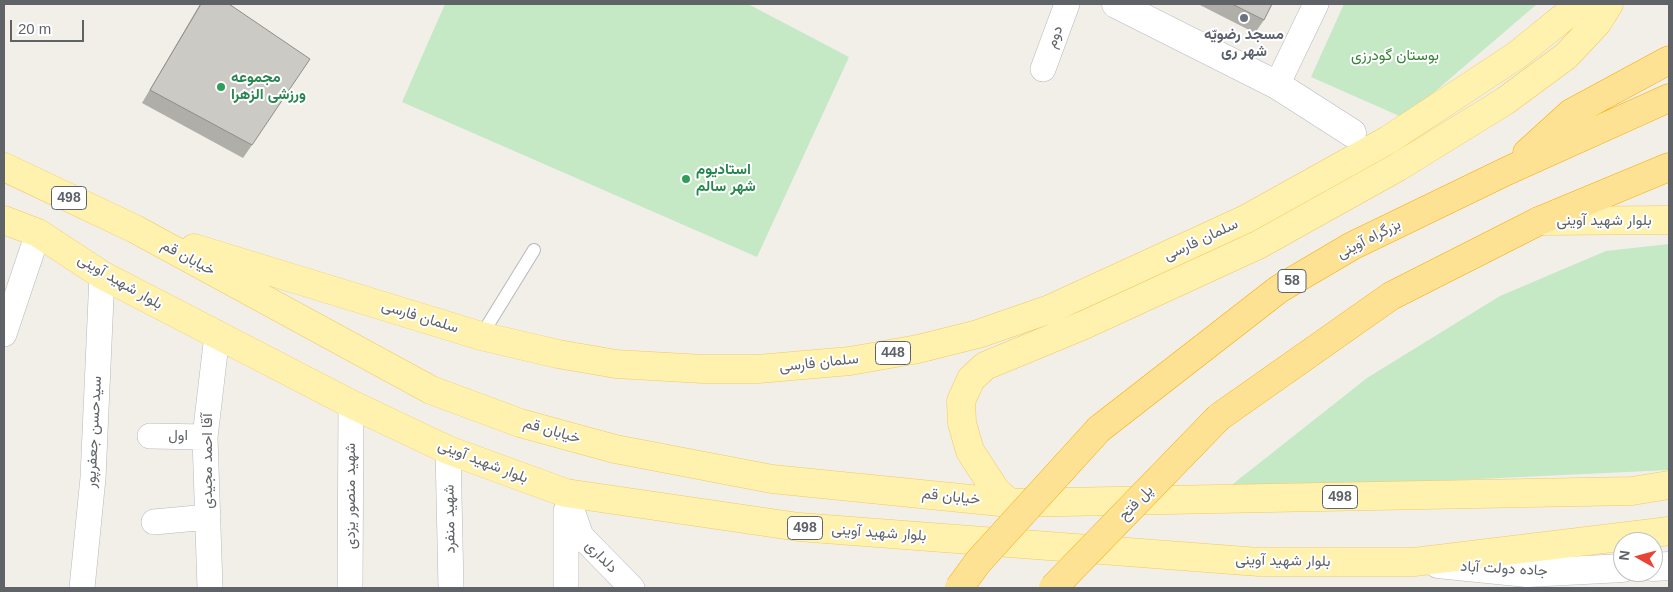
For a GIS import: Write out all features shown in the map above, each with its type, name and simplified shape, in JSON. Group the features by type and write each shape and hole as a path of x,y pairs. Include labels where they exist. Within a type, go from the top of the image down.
{"highway":[{"path":"1509,170 1572,113 1669,60"},
{"name":"بزرگراه آوینی","path":"959,588 978,562 1099,429 1279,289 1352,246 1509,170 1669,98"},
{"path":"1539,221 1669,167"},
{"name":"پل فتح","path":"1053,588 1218,417 1391,296 1539,221"}],"main road":[{"name":"سلمان فارسی","path":"135,229 481,336 558,354 616,364 703,369 758,369 850,361 918,349 978,334 1050,309 1246,219 1388,140 1517,55 1580,4"},
{"name":"سلمان فارسی","path":"1010,503 996,491 970,451 962,423 961,401 971,379 985,366 1084,325 1258,245 1398,167 1505,101 1566,56 1597,22 1609,4"},
{"name":"498","path":"4,167 135,229"},
{"name":"بلوار شهید آوینی","path":"4,220 38,233 102,275 351,404 448,450 566,493 799,527 1259,562 1414,562 1669,530"},
{"name":"بلوار شهید آوینی","path":"1539,221 1669,220"},
{"name":"خیابان قم","path":"135,229 431,390 520,423 615,449 772,479 1010,503"},
{"name":"498","path":"1010,503 1632,491 1669,484"}],"street":[{"name":"دوم","path":"1044,69 1067,4"},
{"path":"1116,4 1277,85 1352,133"},
{"path":"1277,85 1316,4"},
{"path":"4,334 38,233"},
{"name":"سیدحسن جعفرپور","path":"82,588 92,478 102,275"},
{"name":"آقا احمد مجیدی","path":"210,588 205,437 217,335"},
{"name":"شهید منصور یزدی","path":"350,588 351,404"},
{"name":"اول","path":"150,436 205,437"},
{"name":"شهید منفرد","path":"448,450 450,588"},
{"path":"566,493 566,588"},
{"name":"دلداری","path":"566,493 581,536 632,588"},
{"path":"154,522 208,517"},
{"name":"جاده دولت آباد","path":"1414,562 1527,574 1613,569"}],"lane":[{"path":"481,336 534,250"}],"green space":[{"name":"استادیوم شهر سالم","path":"445,4 748,4 849,57 757,257 402,102"},
{"name":"بوستان گودرزی","path":"1344,4 1537,4 1404,118 1311,77"},
{"path":"1669,244 1669,470 1224,491 1367,378 1500,296 1606,251"}],"building":[{"name":"مجموعه ورزشی الزهرا","path":"201,4 229,4 310,59 252,145 150,90"},
{"path":"1232,4 1272,4 1264,20"}],"place":[{"name":"مسجد رضویّه شهر ری","path":"1244,18"},
{"name":"مجموعه ورزشی الزهرا","path":"221,87"},
{"name":"استادیوم شهر سالم","path":"686,179"}]}
